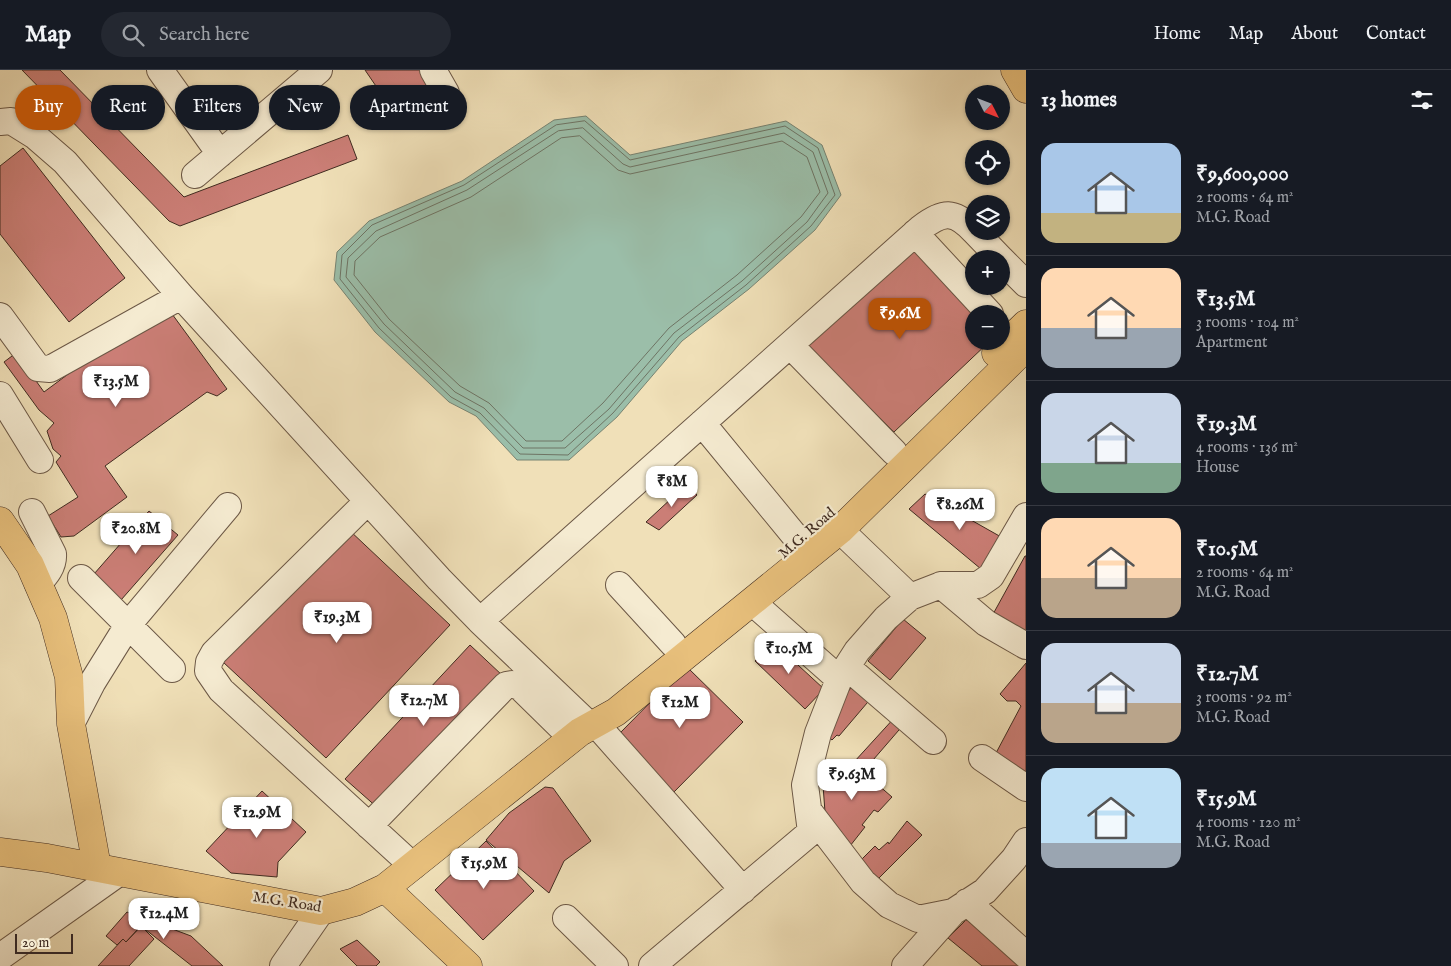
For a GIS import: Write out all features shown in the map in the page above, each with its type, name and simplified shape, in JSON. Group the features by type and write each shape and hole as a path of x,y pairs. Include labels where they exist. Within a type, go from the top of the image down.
{"main road":[{"path":"1016,70 1026,89"},
{"name":"M.G. Road","path":"583,729 601,701 799,540 894,452 1016,333"},
{"name":"M.G. Road","path":"4,850 321,911 355,902 385,888 583,729 616,712 840,530 1016,333"},
{"path":"0,522 30,565 53,618 69,677 71,724 109,869"},
{"path":"385,888 468,966"}],"street":[{"path":"160,70 220,154"},
{"path":"195,175 319,70"},
{"path":"433,70 441,85"},
{"path":"0,122 10,121 35,136 65,162 181,296 480,622 583,729 744,890"},
{"path":"480,622 915,233 934,218 948,214 961,218 965,222"},
{"path":"915,233 982,305"},
{"path":"983,240 992,250"},
{"path":"1010,268 1026,284"},
{"path":"0,316 9,346 38,368 50,369 181,296"},
{"path":"790,345 894,452"},
{"path":"0,394 40,460"},
{"path":"702,423 799,540"},
{"path":"368,501 214,653 209,662 208,671 220,690 413,866"},
{"path":"71,724 92,683 128,625 228,506"},
{"path":"32,512 53,554 54,561 38,584"},
{"path":"652,966 811,832 805,785 818,733 843,673 857,651 886,618 910,597 941,585 978,586 991,576 1026,516"},
{"path":"840,530 910,597"},
{"path":"81,578 172,669"},
{"path":"620,585 673,644"},
{"path":"941,585 986,623 1026,646"},
{"path":"752,602 933,741"},
{"path":"369,826 506,686 512,684 520,687 583,729"},
{"path":"982,758 1026,788"},
{"path":"808,810 863,882 890,905 918,919 960,907"},
{"path":"905,966 960,907 985,891 1014,859 1026,841"},
{"path":"0,957 109,869"},
{"path":"960,907 1026,955"},
{"path":"283,966 321,911"},
{"path":"566,918 615,966"}],"water":[{"path":"586,116 630,155 786,121 822,145 841,195 815,230 749,289 682,341 617,417 569,460 517,460 476,416 449,402 375,332 334,280 337,252 369,221 462,181 554,120"}],"building":[{"path":"22,70 60,70 75,85 37,85"},
{"path":"365,70 429,70 433,85 375,85"},
{"path":"81,92 91,102 91,130 119,130 184,197 348,135 357,159 180,226 169,221 80,130"},
{"path":"23,148 125,278 69,322 0,234 0,166"},
{"path":"912,247 966,305 965,350 981,350 894,432 807,345"},
{"path":"164,303 227,389 217,396 207,392 105,466 127,497 74,536 61,537 48,516 78,497 56,462 61,456 53,449 47,431 54,423 39,410 4,362 16,353 44,392"},
{"path":"687,484 697,495 659,530 646,522"},
{"path":"925,494 1010,542 981,569 909,509"},
{"path":"149,511 178,535 121,600 94,574"},
{"path":"348,529 450,625 326,758 223,662"},
{"path":"1026,556 1026,634 992,616"},
{"path":"903,619 926,638 890,680 868,661"},
{"path":"773,642 824,689 805,709 755,661"},
{"path":"470,645 503,676 379,809 345,779"},
{"path":"1026,663 1026,778 996,753 1021,706 1016,701 1007,701 1000,694"},
{"path":"686,666 743,722 673,793 619,740 621,732"},
{"path":"856,682 873,696 839,736 837,735 832,740 827,736 835,707"},
{"path":"896,716 905,723 867,767 863,763 854,762"},
{"path":"830,766 845,775 851,766 864,777 868,772 879,782 877,784 892,797 878,812 874,810 862,825 865,827 850,846 825,812 823,785"},
{"path":"545,787 553,788 591,841 564,861 549,893 486,840 509,813"},
{"path":"262,791 306,832 278,862 277,877 231,873 206,851"},
{"path":"907,821 922,835 875,882 857,864 875,846 879,850 888,842 889,844"},
{"path":"486,841 534,891 483,940 435,890"},
{"path":"127,912 191,936 223,966 192,966 141,926 126,942 123,939 117,945 106,936"},
{"path":"968,918 1026,966 982,966 948,938"},
{"path":"141,926 154,939 129,966 98,966 123,939 126,942"},
{"path":"357,940 380,962 376,966 357,966 340,949"}]}
